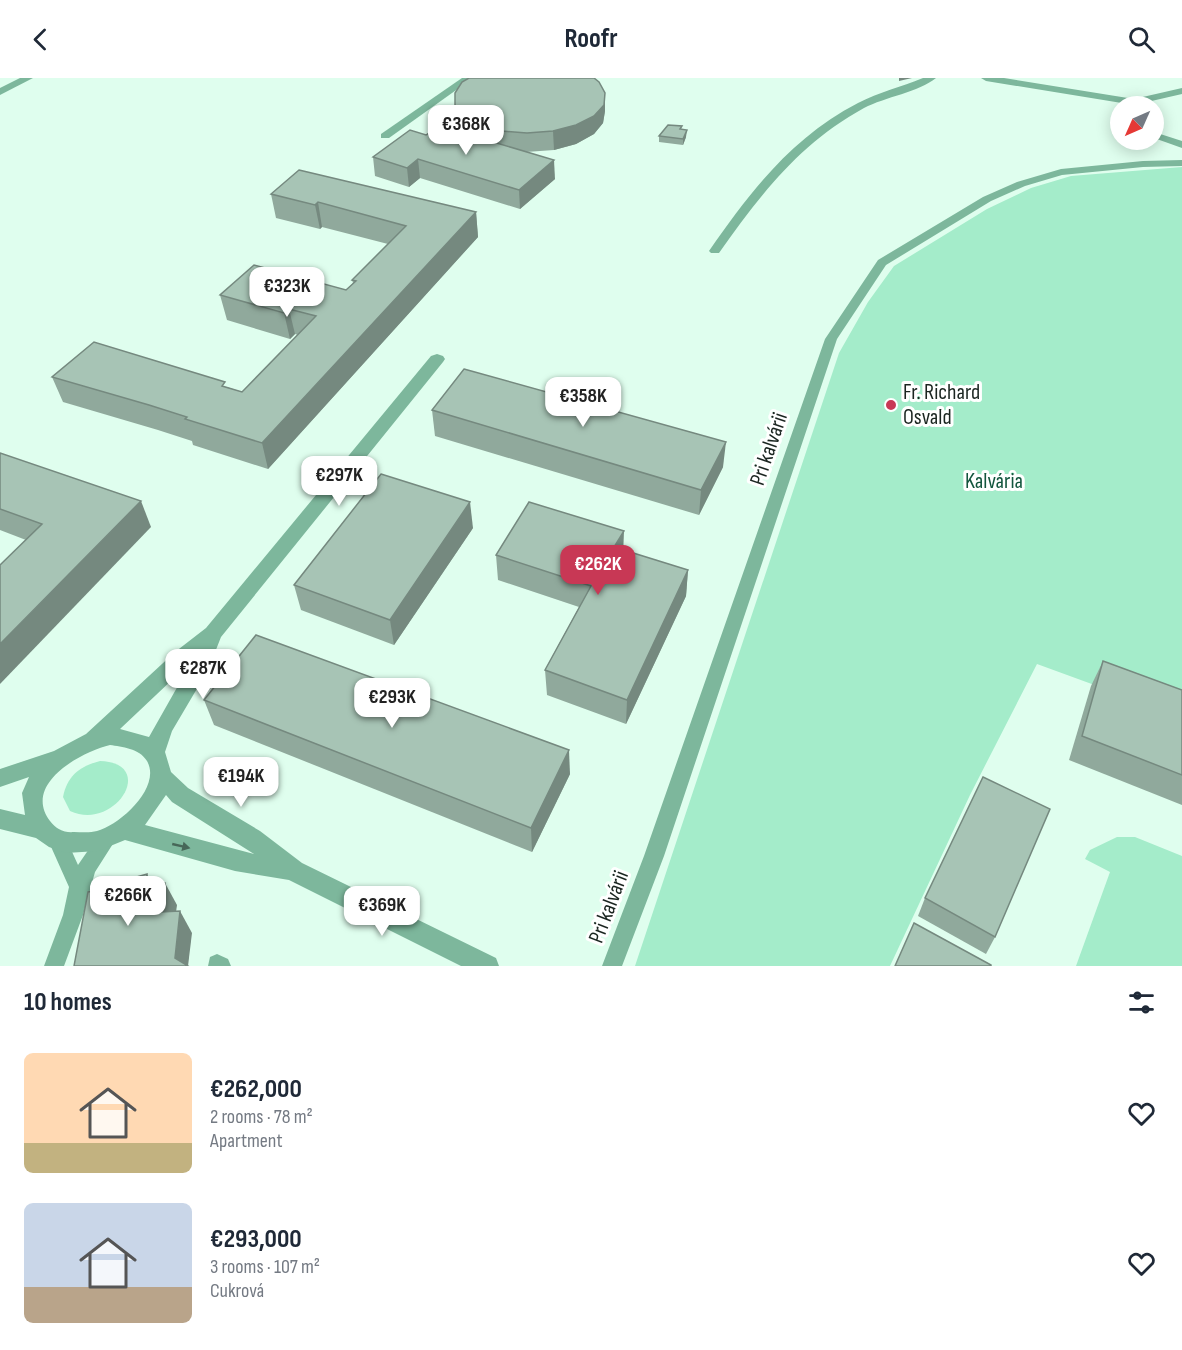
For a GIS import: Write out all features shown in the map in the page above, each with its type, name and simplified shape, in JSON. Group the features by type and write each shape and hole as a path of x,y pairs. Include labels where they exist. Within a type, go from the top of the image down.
{"street":[{"path":"95,738 123,716 182,656 213,633 437,359"},
{"path":"154,754 162,729 201,664 213,633"},
{"path":"50,834 34,817 33,802 37,787 45,772 57,759 81,743 95,738 123,737 136,740 154,754 161,776 180,795 252,838 294,871 487,966"},
{"path":"0,778 57,759"},
{"path":"0,819 86,844 116,835 144,815 156,796 161,776"},
{"path":"116,835 294,871"}],"lane":[{"path":"0,92 28,78"},
{"path":"385,136 468,78"},
{"path":"715,251 771,174 795,148 831,122 865,104 931,78"},
{"path":"986,78 1110,100"},
{"path":"1163,96 1182,91"},
{"path":"1164,139 1182,145"},
{"name":"Pri kalvárii","path":"612,966 654,856 831,339 875,271 889,258 977,205 1021,184 1078,170 1182,163"},
{"path":"50,834 79,887"},
{"path":"54,966 73,915 79,887 87,867 116,835"}],"green space":[{"name":"Kalvária","path":"1182,167 1182,717 1037,664 970,795 890,966 635,966 839,353 868,302 894,266 987,209 1031,188 1071,176"},
{"path":"100,761 117,765 126,773 128,783 124,795 115,805 102,812 87,815 70,811 63,797 71,778 86,766"},
{"path":"1117,837 1135,837 1182,856 1182,966 1076,966 1110,872 1085,859 1090,850"}],"building":[{"path":"469,78 594,78 605,93 604,105 594,116 576,125 553,131 527,133 502,131 480,125 464,116 455,105 455,93 462,82"},
{"path":"668,125 682,126 680,129 687,130 683,139 659,136"},
{"path":"439,126 554,160 519,190 418,159 407,168 373,157 410,130 426,135"},
{"path":"299,170 476,212 262,443 149,405 52,377 94,342 225,382 222,386 242,392 316,316 289,309 284,313 220,295 254,265 346,290 356,281 352,280 406,226 318,202 315,205 271,194"},
{"path":"464,369 726,442 701,490 432,410"},
{"path":"0,453 141,501 0,644 0,565 42,524 0,509"},
{"path":"381,474 470,502 390,620 294,585"},
{"path":"529,502 624,531 614,547 688,570 627,700 545,670 591,586 496,555"},
{"path":"256,635 569,750 531,828 204,700"},
{"path":"1103,661 1182,690 1182,775 1082,736"},
{"path":"983,777 1050,809 995,937 925,898"},
{"path":"147,874 146,885 165,883 161,912 180,911 175,958 188,966 74,966 88,892 114,887 115,883"},
{"path":"914,923 991,965 991,966 895,966"}],"place":[{"name":"Fr. Richard Osvald","path":"891,405"}]}
